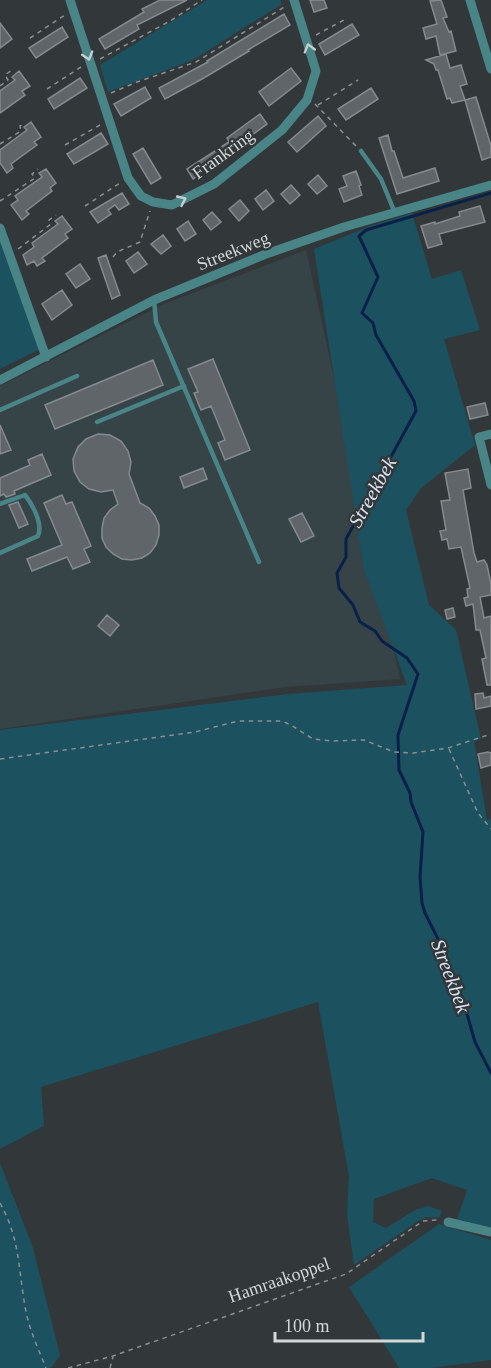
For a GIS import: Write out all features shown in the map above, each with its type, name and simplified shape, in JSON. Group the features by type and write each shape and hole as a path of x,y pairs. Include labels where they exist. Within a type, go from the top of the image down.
{"street":[{"path":"70,0 128,178 141,196 153,202"},
{"name":"Frankring","path":"153,202 172,205 214,184 282,130 307,100 316,71 294,0"},
{"path":"470,0 491,69"},
{"name":"Streekweg","path":"0,380 154,300 266,254 344,227 491,185"},
{"path":"0,228 46,357"},
{"path":"491,434 479,437 491,484"},
{"path":"448,1222 491,1232"}],"lane":[{"path":"361,151 381,178 394,213"},
{"path":"154,300 156,322 260,562"},
{"path":"0,410 77,376"},
{"path":"97,422 184,386"},
{"path":"0,504 25,495 30,501 41,528 38,536 0,553"}],"path":[{"path":"47,89 89,62 104,59 202,0"},
{"path":"101,98 137,82 196,62 294,0"},
{"path":"30,38 74,10"},
{"path":"307,39 344,20"},
{"path":"0,86 8,80 5,75 12,70"},
{"path":"317,105 358,80"},
{"path":"307,100 317,105 361,151"},
{"path":"65,145 108,120"},
{"path":"0,144 21,131 20,126 25,123"},
{"path":"0,201 34,178 32,174 38,169"},
{"path":"85,206 128,178"},
{"path":"113,257 117,252 140,242 153,202"},
{"path":"10,255 51,224 49,220 56,215"},
{"path":"0,759 195,732 238,721 282,721 313,739 364,740 394,753 448,748 491,734"},
{"path":"448,748 478,813 491,829"},
{"path":"0,1203 10,1221 20,1257 25,1308 46,1368"},
{"name":"Hamraakoppel","path":"68,1368 113,1356 346,1274 423,1221 448,1222"},
{"path":"110,1368 113,1356"}],"shaded area":[{"path":"207,0 280,0 282,4 193,60 108,92 100,65"},
{"path":"412,213 432,279 461,270 480,330 444,339 475,445 420,489 406,510 429,605 456,630 481,739 474,741 487,820 491,819 491,1228 457,1219 467,1190 432,1178 374,1199 373,1222 386,1228 415,1210 428,1206 442,1211 439,1218 427,1217 418,1221 354,1265 347,1214 349,1176 318,1002 41,1087 44,1126 0,1149 0,730 288,694 407,685 364,570 314,249 370,226"},
{"path":"0,240 40,349 0,369"},
{"path":"306,250 400,679 285,687 0,729 0,386 164,304"},
{"path":"0,1163 33,1248 60,1355 49,1368 0,1368"},
{"path":"439,1224 491,1240 491,1360 431,1368 399,1368 349,1287"}],"building":[{"path":"160,0 187,0 137,25 139,29 105,49 99,39 144,12 142,9"},
{"path":"310,0 324,0 327,8 314,12"},
{"path":"441,0 447,17 443,18 449,32 451,31 456,51 440,55 436,36 426,39 423,28 437,24 430,1"},
{"path":"284,14 290,25 165,99 159,88 208,62"},
{"path":"0,23 12,39 0,48"},
{"path":"352,24 359,35 325,55 319,44"},
{"path":"62,27 68,37 36,58 29,48"},
{"path":"446,54 450,68 461,65 467,84 460,86 465,100 452,103 450,98 447,99 438,70 434,64 426,60"},
{"path":"291,68 301,81 269,106 259,92"},
{"path":"19,71 30,86 22,91 25,95 0,113 0,91 15,80 12,77"},
{"path":"80,78 87,88 54,109 48,99"},
{"path":"145,87 151,98 121,116 114,104"},
{"path":"371,88 378,99 346,120 338,109"},
{"path":"476,97 491,146 491,157 482,160 465,100"},
{"path":"260,114 267,124 225,155 227,157 193,179 187,169 229,142 227,138"},
{"path":"318,116 326,126 297,152 288,142"},
{"path":"31,122 41,137 34,142 37,145 11,164 13,168 7,173 0,163 0,150 27,130 24,127"},
{"path":"101,133 108,144 74,164 67,154"},
{"path":"388,135 403,178 435,168 439,181 397,194 379,138"},
{"path":"143,148 161,178 151,184 133,154"},
{"path":"46,169 56,183 50,188 52,191 26,211 29,214 22,220 11,205 18,200 15,196 42,177 39,173"},
{"path":"356,171 362,195 344,202 339,189 347,186 343,176"},
{"path":"318,175 327,186 317,194 308,184"},
{"path":"291,185 300,195 290,204 281,194"},
{"path":"266,190 274,201 263,210 255,199"},
{"path":"122,193 129,204 119,210 115,205 108,210 111,214 98,223 90,212"},
{"path":"240,200 249,211 239,221 229,209"},
{"path":"480,206 485,222 439,234 442,244 428,248 421,226 460,216 459,212"},
{"path":"212,212 221,222 211,230 203,220"},
{"path":"62,216 72,229 65,234 68,238 42,258 45,261 37,266 34,261 27,265 23,255 34,247 32,243 58,224 55,221"},
{"path":"188,221 196,234 185,241 177,229"},
{"path":"163,235 171,246 161,254 151,244"},
{"path":"138,252 147,264 134,273 126,261"},
{"path":"106,255 120,295 112,299 98,258"},
{"path":"80,264 90,279 76,288 66,274"},
{"path":"62,290 72,305 52,320 42,304"},
{"path":"213,359 250,450 225,460 218,443 225,440 211,406 201,410 194,393 198,392 188,369"},
{"path":"153,360 163,385 55,429 45,405"},
{"path":"485,403 488,415 470,419 467,407"},
{"path":"0,425 11,450 0,454"},
{"path":"98,434 110,435 121,441 128,451 131,462 129,474 140,503 149,508 159,525 156,545 142,558 122,559 106,547 102,538 104,518 118,504 113,490 101,492 89,489 80,482 74,471 73,459 78,447 86,439"},
{"path":"42,454 51,475 14,491 15,494 0,496 0,478 30,465 28,460"},
{"path":"203,468 207,479 184,488 180,477"},
{"path":"468,469 471,488 463,490 474,553 477,562 484,560 487,565 491,584 491,595 480,597 484,618 491,616 491,685 487,685 482,659 486,658 480,630 476,630 473,604 466,606 464,598 468,597 467,589 470,588 461,547 449,549 447,539 442,540 440,531 446,530 441,501 450,500 445,473"},
{"path":"62,495 66,504 72,502 91,546 84,549 90,562 73,569 67,557 32,571 27,559 62,545 44,503"},
{"path":"18,502 28,524 19,528 9,505"},
{"path":"302,513 314,536 301,542 289,519"},
{"path":"453,608 455,617 447,619 445,610"},
{"path":"107,615 119,625 110,636 98,626"},
{"path":"483,693 484,698 491,696 491,706 476,709 475,694"},
{"path":"491,753 491,765 481,768 478,754"}],"waterway":[{"name":"Streekbek","path":"491,193 366,230 359,236 378,277 362,313 373,323 376,335 414,401 416,411 346,539 346,557 337,573 339,588 353,605 360,622 375,631 382,641 407,658 418,674 398,735 399,770 410,793 411,802 423,832 420,877 422,903 446,955 463,1000 475,1042 491,1073"}]}
